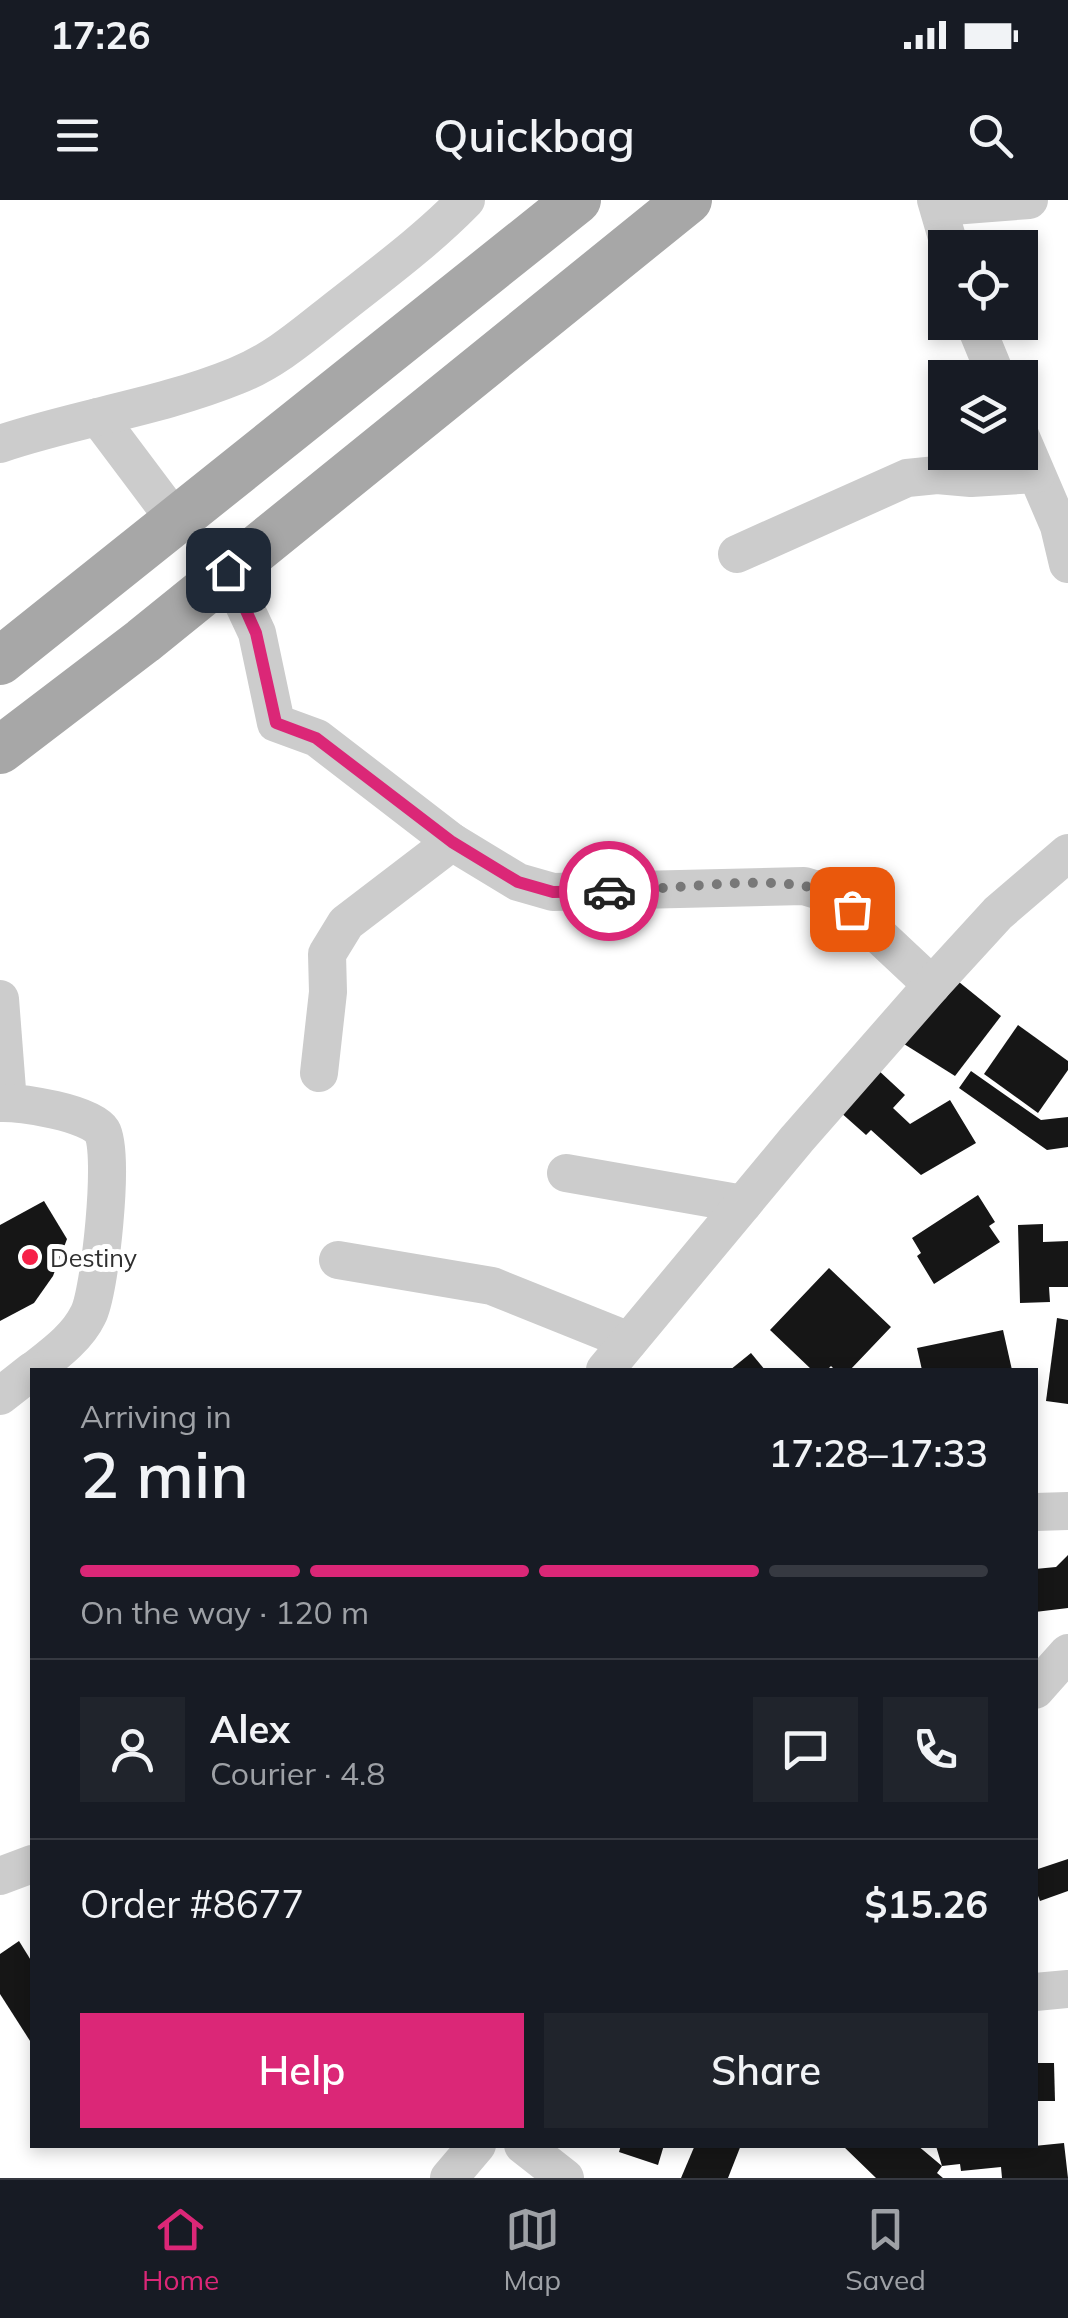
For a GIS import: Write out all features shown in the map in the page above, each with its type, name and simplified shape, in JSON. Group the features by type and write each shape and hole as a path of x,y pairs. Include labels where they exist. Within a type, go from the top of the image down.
{"main road":[{"path":"0,661 577,200"},
{"path":"0,750 144,641 688,200"}],"street":[{"path":"0,444 51,427 180,396 275,358 434,233 466,200"},
{"path":"945,230 937,204 1029,200"},
{"path":"98,417 176,521"},
{"path":"1034,470 1059,526 1068,564"},
{"path":"737,554 907,478 1036,474"},
{"path":"228,570 256,633 276,723 316,738 452,842 518,882 553,892 804,886 836,896 932,985"},
{"path":"319,1072 328,992 327,954 346,923 452,842"},
{"path":"607,1368 932,985 998,913 1068,853"},
{"path":"0,999 4,1103 88,1118 103,1132 106,1146 108,1183 90,1314 62,1348 36,1368"},
{"path":"566,1173 743,1204"},
{"path":"338,1260 492,1286 629,1340"},
{"path":"0,1396 30,1372"},
{"path":"1038,1512 1068,1511"},
{"path":"1038,1687 1068,1653"},
{"path":"0,1876 30,1865"},
{"path":"1038,1992 1068,1989"},
{"path":"449,2178 475,2148"},
{"path":"527,2148 565,2178"}],"building":[{"path":"959,982 1001,1016 955,1076 904,1044"},
{"path":"1018,1025 1068,1061 1068,1070 1038,1113 984,1074"},
{"path":"877,1069 905,1095 893,1108 910,1124 950,1100 976,1143 921,1175 871,1130 866,1135 839,1111"},
{"path":"971,1071 1041,1120 1068,1117 1068,1147 1047,1150 959,1088"},
{"path":"978,1195 995,1222 989,1226 1000,1242 934,1284 917,1256 921,1253 912,1238"},
{"name":"Destiny","path":"44,1201 67,1239 53,1276 34,1303 0,1321 0,1225"},
{"path":"1043,1224 1043,1242 1068,1241 1068,1287 1049,1287 1050,1302 1020,1303 1018,1225"},
{"path":"829,1268 891,1327 852,1368 810,1368 770,1330"},
{"path":"1057,1318 1068,1320 1068,1404 1046,1401"},
{"path":"1003,1330 1012,1368 922,1368 917,1348"},
{"path":"751,1353 763,1368 732,1368"},
{"path":"1068,1555 1068,1608 1038,1612 1038,1569 1056,1567"},
{"path":"1068,1859 1068,1891 1040,1901 1038,1869"},
{"path":"19,1941 30,1959 30,2041 0,1994 0,1954"},
{"path":"1038,2063 1054,2063 1055,2101 1038,2101"},
{"path":"1064,2143 1068,2178 1002,2178 1001,2167 961,2171 960,2164 942,2166 937,2148 1038,2148"},
{"path":"620,2148 663,2148 658,2165 619,2152"},
{"path":"694,2148 740,2148 728,2178 681,2178"},
{"path":"845,2148 921,2148 942,2166 937,2173 943,2178 876,2178"}],"way so far":[{"path":"609,891 804,886 836,896 852,909"}],"place":[{"name":"Destiny","path":"30,1257"}],"route":[{"path":"228,570 256,633 276,723 316,738 452,842 518,882 553,892 609,891"}]}
